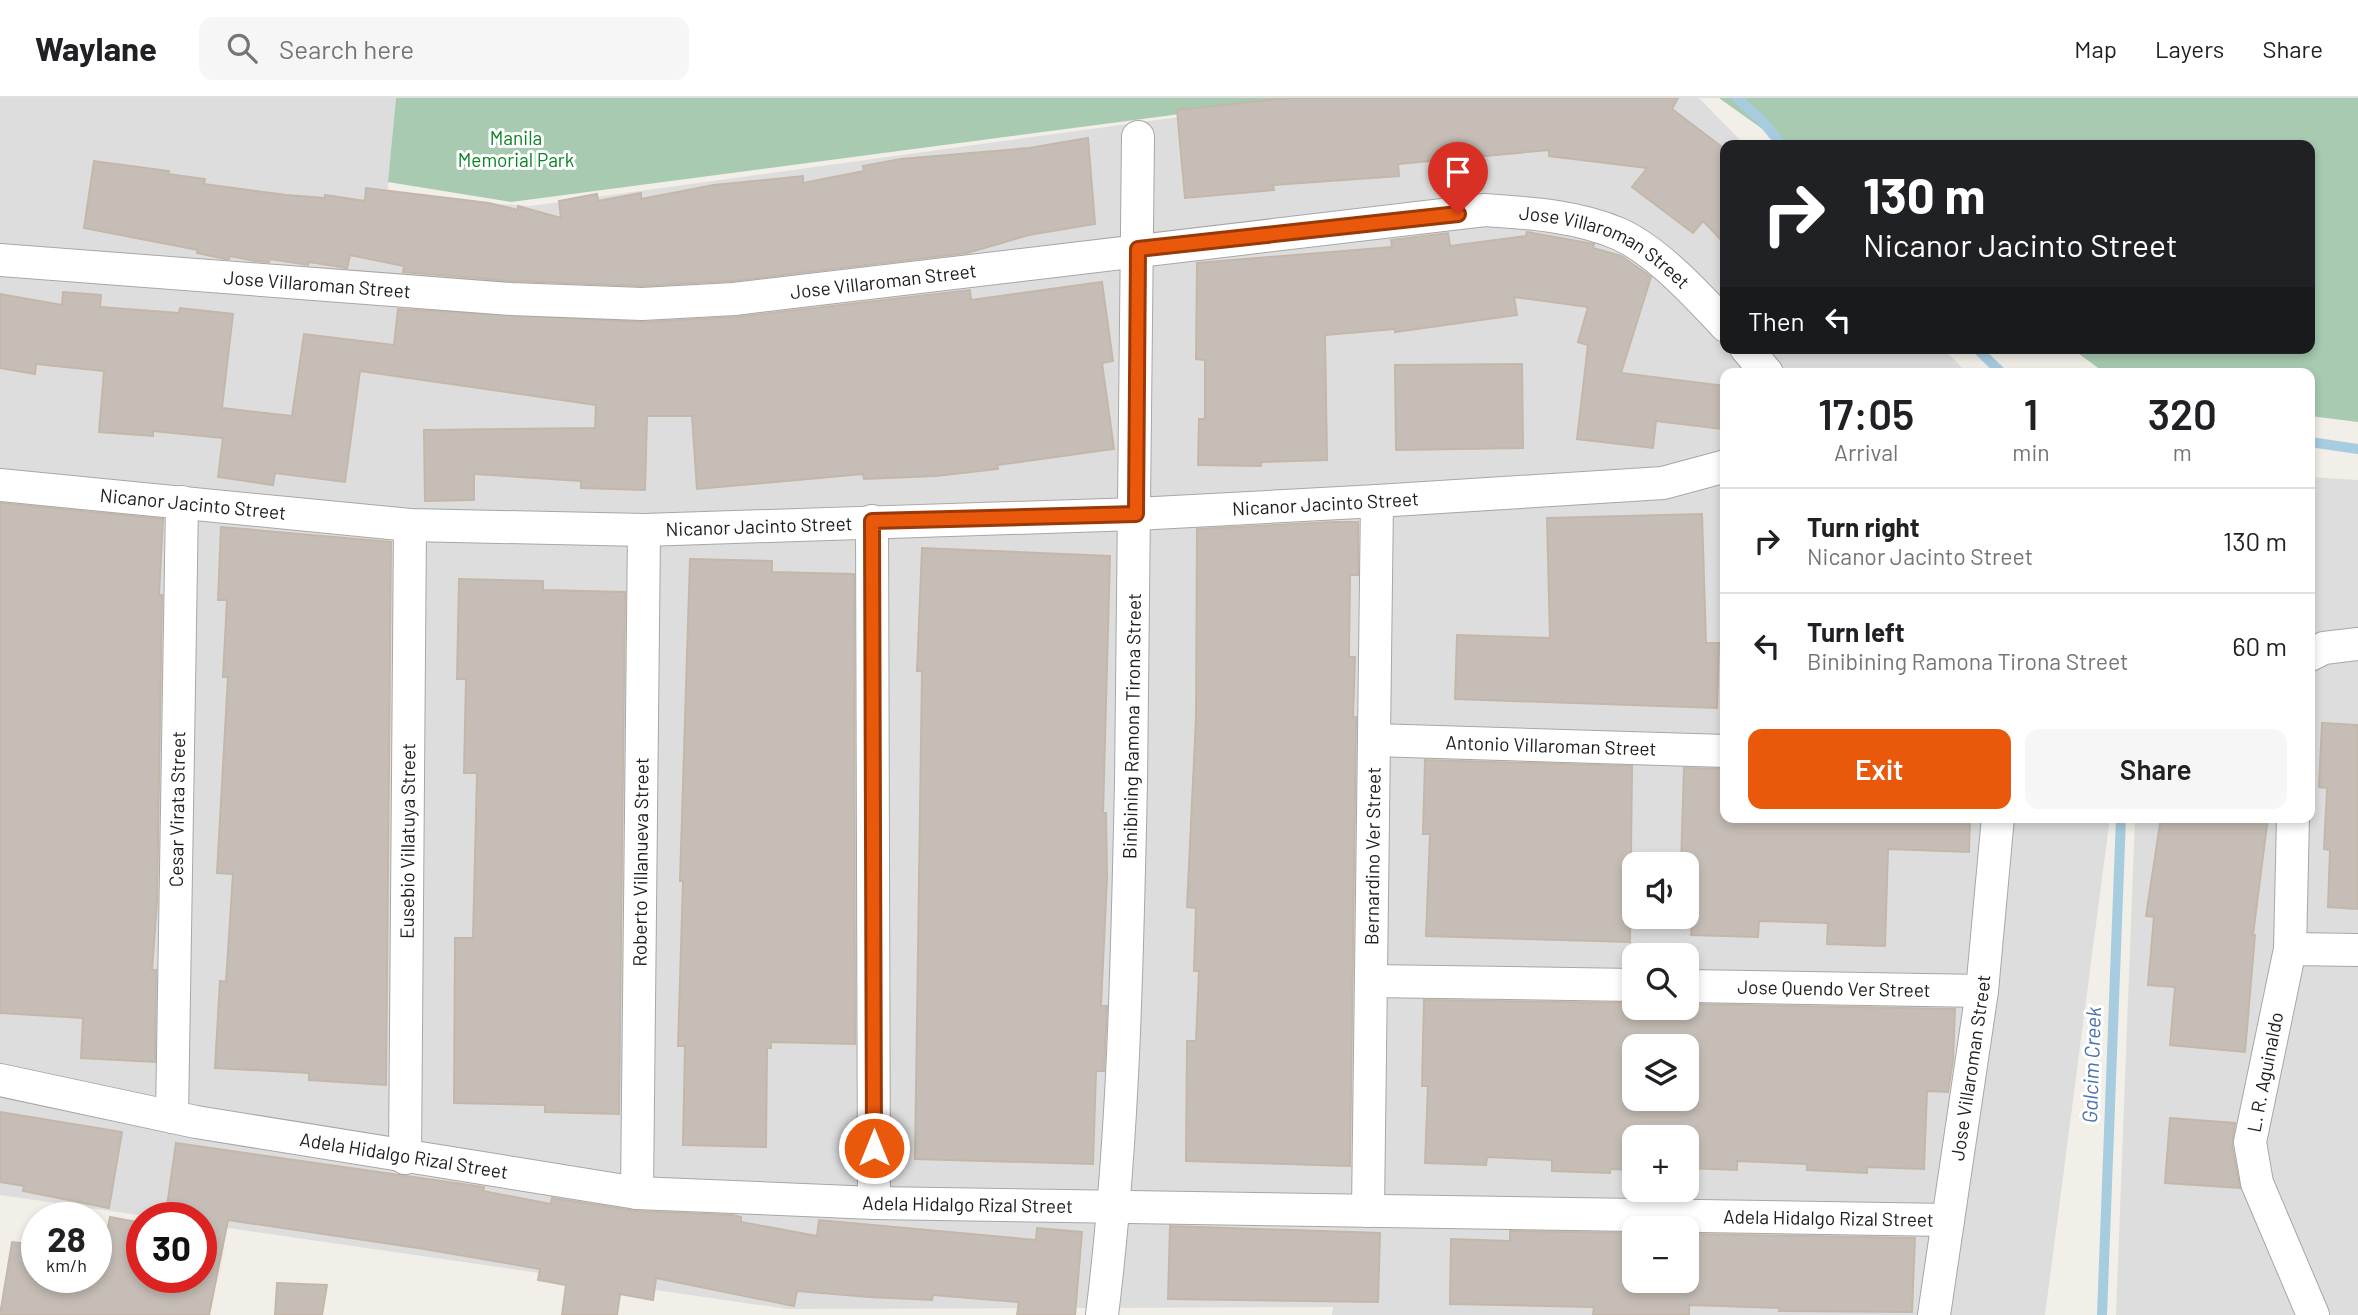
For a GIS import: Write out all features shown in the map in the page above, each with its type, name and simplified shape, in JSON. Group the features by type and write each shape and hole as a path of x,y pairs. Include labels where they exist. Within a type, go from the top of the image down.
{"street":[{"name":"Binibining Ramona Tirona Street","path":"1102,1315 1115,1206 1126,998 1136,514 1138,136"},
{"name":"Jose Villaroman Street","path":"0,260 511,299 642,304 734,299 1138,249 1486,210 1541,214 1619,234 1680,277 1720,320"},
{"path":"1751,354 1763,368"},
{"name":"Nicanor Jacinto Street","path":"0,485 410,525 644,530 1136,514 1377,501 1663,483 1720,468"},
{"name":"Bernardino Ver Street","path":"1368,1211 1377,501"},
{"name":"Cesar Virata Street","path":"172,1117 182,502"},
{"path":"872,521 874,1203"},
{"name":"Eusebio Villatuya Street","path":"405,1158 410,525"},
{"name":"Roberto Villanueva Street","path":"637,1194 644,530"},
{"path":"2315,652 2324,648 2358,644"},
{"name":"Antonio Villaroman Street","path":"1374,740 1720,751"},
{"name":"Jose Villaroman Street","path":"1934,1315 1982,990 1997,823"},
{"name":"L. R. Aguinaldo","path":"2294,823 2290,949 2250,1142 2258,1183 2313,1315"},
{"path":"2290,949 2358,950"},
{"path":"1371,981 1622,985"},
{"name":"Jose Quendo Ver Street","path":"1699,986 1982,990"},
{"name":"Adela Hidalgo Rizal Street","path":"0,1080 172,1117 405,1158 637,1194 874,1203 1948,1220"}],"shaded area":[{"path":"0,98 396,98 387,197 530,206 1317,98 1699,98 1740,140 1720,140 1720,354 1949,354 1962,368 1720,368 1720,823 2109,823 2045,1315 1332,1315 1333,1307 787,1309 217,1226 217,1202 126,1202 126,1213 112,1211 112,1202 48,1202 0,1195"},
{"path":"2315,477 2358,480 2358,1315 2116,1315 2135,823 2315,823"}],"green space":[{"name":"Manila Memorial Park","path":"396,98 1302,98 511,202 388,182"},
{"path":"1719,98 2358,98 2358,422 2315,417 2315,368 2098,368 2079,354 2315,354 2315,140 1778,140"}],"building":[{"path":"1288,98 1678,98 1672,109 1720,145 1720,239 1703,221 1693,233 1632,187 1647,168 1549,156 1549,150 1398,164 1399,176 1273,185 1274,190 1185,198 1177,110"},
{"path":"1088,138 1095,224 1029,235 967,253 732,281 642,286 512,281 403,272 404,266 350,255 347,268 270,259 269,262 255,261 230,256 225,259 197,253 198,250 84,228 94,161 169,171 168,174 205,179 204,184 286,195 325,198 325,195 365,201 366,188 489,203 518,210 518,206 561,218 559,201 597,194 598,201 641,193 641,199 714,185 803,176 803,183 864,171 863,166 901,159 1029,148"},
{"path":"1527,232 1594,244 1593,248 1621,256 1651,277 1621,373 1720,385 1720,429 1656,421 1653,448 1577,439 1588,345 1578,342 1588,307 1514,297 1517,315 1395,332 1395,329 1325,335 1327,460 1261,462 1261,466 1198,465 1199,419 1205,419 1205,360 1196,359 1197,263 1392,247 1391,240 1448,233 1450,246 1526,236"},
{"path":"1102,282 1113,361 1102,363 1114,449 997,465 998,469 936,476 864,479 863,474 697,489 692,416 647,416 645,490 581,488 581,481 474,474 474,500 425,501 424,430 595,428 596,405 360,371 345,482 275,473 273,485 218,477 223,438 153,431 153,436 99,432 104,371 36,364 35,374 0,368 0,294 62,305 63,292 101,295 100,307 179,313 180,308 233,314 222,408 292,416 304,334 394,345 398,309 643,322 736,317 970,290 971,300"},
{"path":"1522,364 1523,448 1396,450 1395,365"},
{"path":"0,503 163,519 159,595 162,595 157,902 152,970 156,970 155,1062 81,1058 83,1018 0,1013"},
{"path":"1702,514 1706,643 1719,643 1717,708 1455,699 1457,635 1550,638 1547,518"},
{"path":"1358,522 1358,575 1350,575 1349,657 1355,657 1353,717 1356,717 1350,1166 1186,1161 1187,1041 1196,1041 1199,971 1194,971 1196,908 1187,907 1196,718 1197,529"},
{"path":"221,527 391,542 386,1085 309,1080 309,1073 215,1068 220,981 226,982 233,874 217,873 228,677 223,677 227,600 218,600"},
{"path":"922,548 1110,556 1103,813 1106,813 1107,878 1101,1006 1107,1006 1104,1071 1096,1071 1093,1164 915,1159 922,671 917,671"},
{"path":"690,559 772,561 772,572 854,574 855,1044 771,1042 771,1048 767,1048 766,1147 683,1145 685,1046 678,1046"},
{"path":"459,579 543,581 543,590 625,592 619,1114 545,1112 545,1105 454,1103 455,938 473,938 477,773 464,773 466,679 457,679"},
{"path":"2322,723 2358,725 2358,909 2328,907 2330,850 2324,849 2327,788 2319,787"},
{"path":"1425,760 1632,766 1631,852 1622,852 1622,929 1630,929 1630,942 1426,936 1430,834 1423,834"},
{"path":"1684,768 1720,769 1720,823 1970,823 1969,852 1888,849 1885,946 1827,944 1828,923 1759,921 1758,937 1691,935 1692,929 1699,929 1699,852 1681,852"},
{"path":"2160,823 2267,823 2253,935 2245,1052 2170,1045 2175,987 2148,985 2154,917 2146,916"},
{"path":"1424,1000 1622,1003 1622,1020 1699,1020 1699,1004 1955,1009 1953,1060 1948,1092 1927,1091 1924,1169 1867,1167 1867,1173 1807,1170 1807,1164 1737,1161 1737,1170 1699,1168 1699,1125 1622,1125 1622,1170 1610,1169 1610,1173 1552,1171 1552,1160 1487,1157 1486,1165 1425,1163 1428,1086 1422,1086"},
{"path":"0,1112 122,1132 110,1202 79,1202 23,1191 24,1186 0,1182"},
{"path":"2170,1118 2235,1123 2232,1145 2240,1188 2165,1183"},
{"path":"176,1143 484,1187 483,1191 551,1204 552,1198 636,1211 732,1215 741,1217 741,1222 817,1236 819,1220 1036,1240 1037,1228 1082,1232 1075,1315 1017,1315 1019,1302 933,1295 932,1300 797,1291 794,1306 656,1278 653,1300 620,1294 617,1315 562,1315 566,1285 538,1280 540,1269 228,1220 217,1275 217,1202 168,1202"},
{"path":"112,1217 126,1220 126,1293 213,1293 209,1315 0,1315 12,1242 21,1243 21,1293 112,1293"},
{"path":"1170,1226 1380,1233 1378,1302 1168,1299"},
{"path":"1510,1231 1622,1233 1622,1293 1699,1293 1699,1234 1915,1238 1912,1312 1779,1311 1780,1308 1689,1305 1689,1315 1593,1315 1594,1307 1450,1304 1451,1239 1510,1241"},
{"path":"277,1283 327,1285 322,1315 275,1315"}],"waterway":[{"name":"Galcim Creek","path":"1737,98 1778,140"},
{"name":"Galcim Creek","path":"1982,354 1997,368"},
{"name":"Galcim Creek","path":"2315,443 2358,449"},
{"name":"Galcim Creek","path":"2102,1315 2121,823"}],"route":[{"path":"874,1148 872,521 1136,514 1138,249 1458,214"}]}
